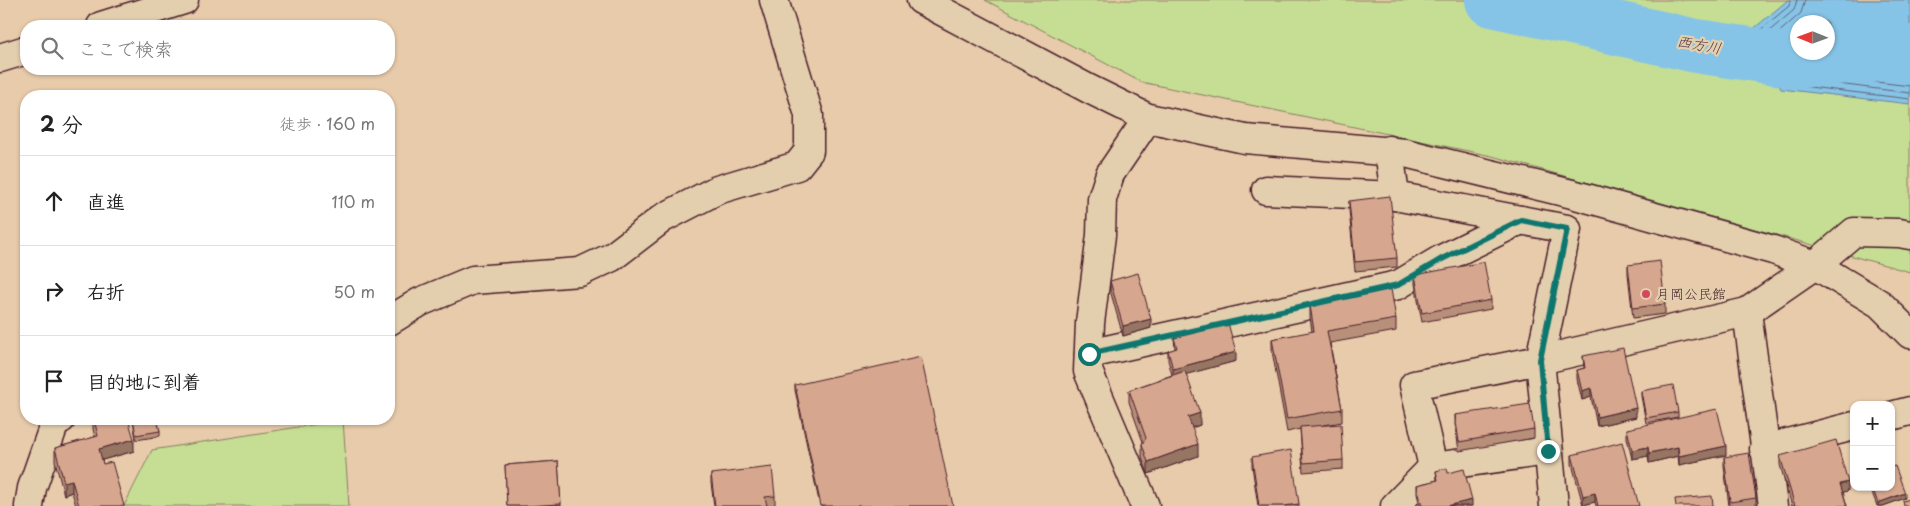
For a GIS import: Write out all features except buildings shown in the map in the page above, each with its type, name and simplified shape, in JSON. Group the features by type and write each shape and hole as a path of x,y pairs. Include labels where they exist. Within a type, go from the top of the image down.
{"street":[{"path":"120,20 184,0"},
{"path":"395,317 420,302 473,280 580,272 612,257 663,218 717,190 797,166 809,151 809,115 774,0"},
{"path":"921,0 1088,89 1148,118 1245,139 1389,150 1406,153 1572,194 1773,250 1815,265 1880,304 1910,334"},
{"path":"0,58 20,52"},
{"path":"1136,504 1088,371 1090,323 1101,235 1102,199 1110,174 1148,118"},
{"path":"1389,150 1395,196"},
{"path":"1266,190 1395,196 1567,229 1540,360 1554,506"},
{"path":"1089,354 1398,285 1440,260 1521,220"},
{"path":"1433,467 1414,385 1540,360 1747,312 1815,265 1854,232 1910,235"},
{"path":"1747,312 1773,506"},
{"path":"1895,415 1910,411"},
{"path":"29,506 32,488 54,425"},
{"path":"1764,450 1850,427"},
{"path":"1395,506 1433,467 1548,451"}],"green space":[{"path":"985,0 1910,0 1910,272 1492,156 1141,82"},
{"path":"311,425 343,425 349,506 124,506 152,450"}],"water":[{"path":"1788,0 1910,0 1910,104 1781,89 1752,30"}],"waterway":[{"name":"西方川","path":"1492,0 1696,46 1797,61 1910,52"}],"place":[{"name":"月岡公民館","path":"1646,294"}],"route":[{"path":"1089,354 1398,285 1440,260 1521,220 1567,229 1540,360 1548,451"}]}
